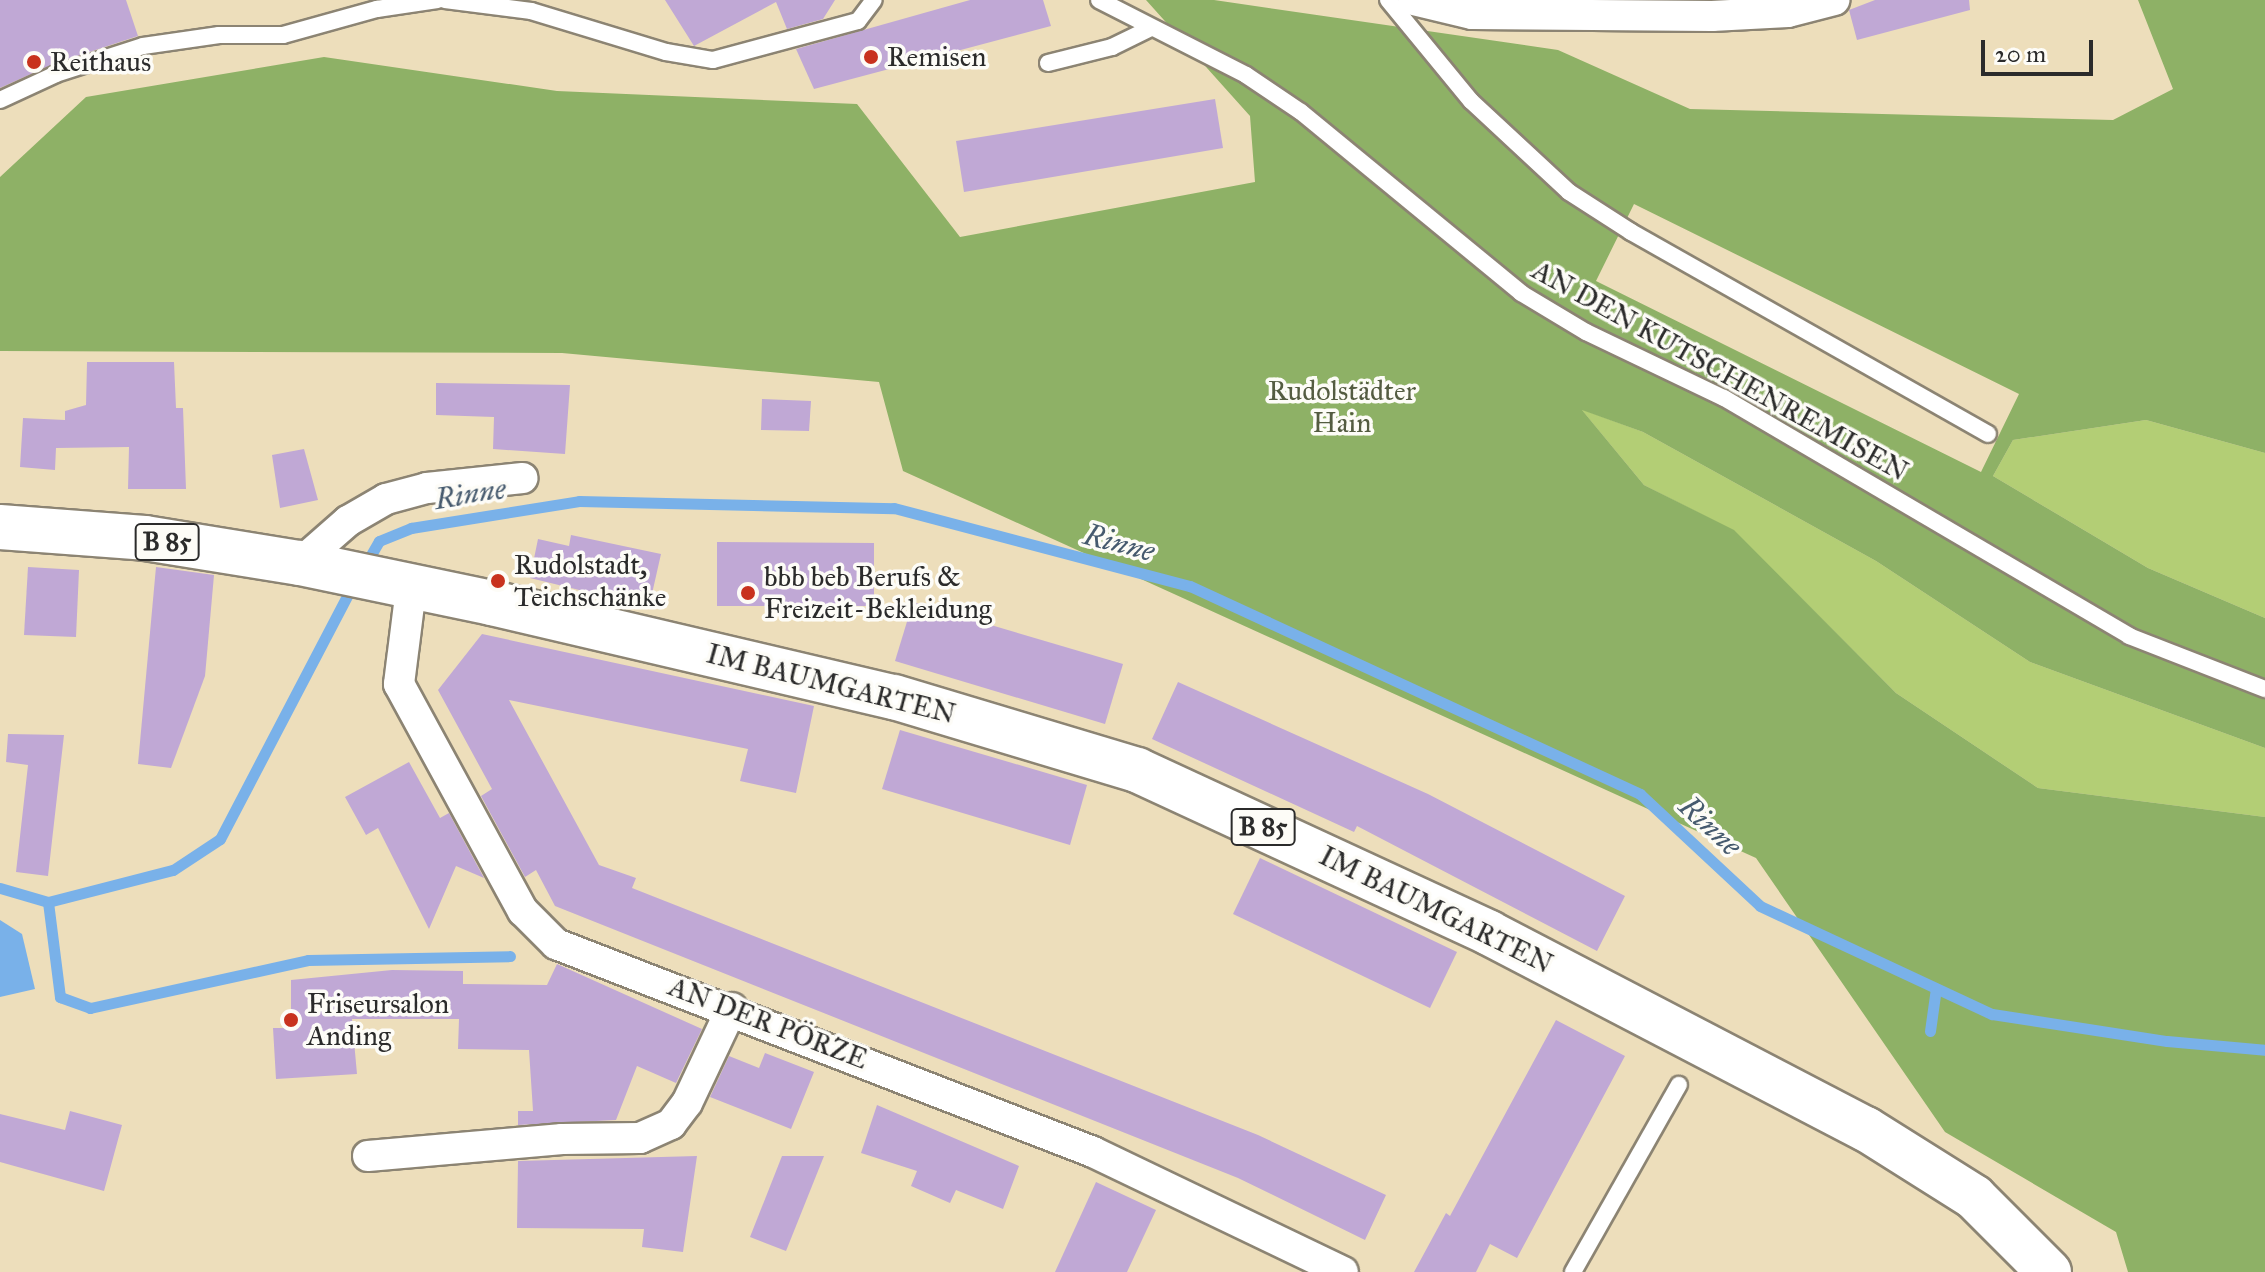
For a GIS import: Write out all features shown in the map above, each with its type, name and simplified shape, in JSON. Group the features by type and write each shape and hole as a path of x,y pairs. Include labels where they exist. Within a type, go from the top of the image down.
{"main road":[{"name":"B 85","path":"0,527 145,538 316,567 401,587"},
{"name":"IM BAUMGARTEN","path":"401,587 863,689 1137,770 1489,933 1866,1129 1974,1197 2049,1272"}],"street":[{"path":"1413,0 1472,14 1712,16 1788,12 1834,0"},
{"path":"316,567 348,521 386,499 427,488 522,478"},
{"name":"AN DER PÖRZE","path":"401,587 399,684 523,911 556,944 732,1008 1093,1152 1343,1272"},
{"path":"368,1156 562,1139 640,1138 671,1124 687,1103 732,1008"}],"lane":[{"path":"0,100 56,74 143,46 219,35 283,35 377,9 437,0"},
{"path":"445,0 531,11 609,32 666,52 713,60 858,21 874,0"},
{"name":"AN DEN KUTSCHENREMISEN","path":"1099,0 1246,75 1301,112 1521,293 1586,332 1724,398 2129,636 2265,689"},
{"path":"1388,0 1471,101 1569,192 1631,232 1988,434"},
{"path":"1048,63 1112,47 1151,28"},
{"path":"1573,1272 1679,1085"}],"green space":[{"name":"Rudolstädter Hain","path":"1146,0 1214,0 1558,50 1690,109 2113,120 2173,89 2138,0 2265,0 2265,453 2146,420 2013,440 1993,476 2148,568 2265,618 2265,748 2030,662 1876,561 1643,432 1582,410 1644,485 1734,530 1896,693 2038,788 2265,817 2265,1272 2128,1272 2116,1232 1945,1132 1756,858 903,471 879,382 562,353 0,351 0,177 86,97 324,57 557,91 857,104 960,237 1255,182 1250,116","holes":["1634,204 2019,394 1981,472 1596,281"]},
{"path":"1581,409 1643,432 1876,561 2030,662 2265,748 2265,817 2038,788 1896,693 1734,531 1644,485"},
{"path":"2146,420 2265,453 2265,618 2148,568 1993,476 2013,440"}],"water":[{"path":"0,920 22,934 35,989 0,997"}],"building":[{"name":"Reithaus","path":"0,0 126,0 138,36 53,64 0,88"},
{"path":"665,0 835,0 823,19 787,29 776,2 694,46"},
{"name":"Remisen","path":"970,0 1043,0 1051,26 814,89 796,49"},
{"path":"1875,0 1969,0 1970,10 1857,40 1849,10"},
{"path":"1215,99 1223,148 964,192 956,141"},
{"path":"87,362 174,362 176,408 183,408 186,489 128,489 129,447 56,448 55,470 20,467 23,418 65,420 65,411 86,405"},
{"path":"436,383 570,385 565,454 493,449 494,417 436,415"},
{"path":"762,399 811,401 809,431 761,430"},
{"path":"304,449 318,500 280,508 272,455"},
{"path":"571,535 661,554 649,607 530,578 538,539 569,546"},
{"path":"717,542 874,543 874,606 717,606"},
{"path":"28,567 79,570 76,637 24,635"},
{"path":"156,567 214,575 205,676 171,768 138,764"},
{"path":"913,602 1123,664 1105,724 895,661"},
{"path":"482,634 814,706 796,793 740,781 748,749 509,700 599,865 636,878 632,888 1258,1135 1386,1195 1365,1240 1238,1178 555,906 536,870 525,877 481,796 492,789 438,690"},
{"path":"1178,682 1428,794 1625,896 1597,951 1357,826 1354,832 1152,739"},
{"path":"900,730 1087,785 1070,845 882,789"},
{"path":"8,734 64,735 48,876 16,872 28,765 6,762"},
{"path":"409,762 440,818 449,813 484,878 456,866 429,929 378,828 366,835 345,797"},
{"path":"1260,858 1457,952 1430,1008 1233,914"},
{"path":"557,964 702,1029 676,1083 637,1066 616,1120 518,1125 518,1111 533,1111 529,1050 458,1049 459,1019 352,1019 357,1074 276,1079 273,1028 291,1028 291,980 392,970 463,971 463,984 547,985"},
{"path":"1556,1020 1625,1056 1517,1258 1490,1244 1476,1272 1414,1272 1446,1213 1450,1216"},
{"path":"765,1053 814,1072 791,1129 710,1097 729,1056 759,1068"},
{"path":"877,1105 1019,1166 1003,1209 956,1190 950,1203 911,1186 917,1171 861,1153"},
{"path":"70,1111 122,1125 104,1191 0,1162 0,1114 65,1130"},
{"path":"697,1156 683,1252 642,1247 644,1229 517,1228 518,1161"},
{"path":"782,1156 824,1156 786,1251 750,1237"},
{"path":"1096,1182 1156,1210 1127,1272 1055,1272"}],"waterway":[{"name":"Rinne","path":"364,567 379,541 411,528 579,501 894,508 1190,586 1640,794 1760,906 1992,1014 2167,1041 2265,1050"},
{"name":"Rinne","path":"0,888 48,902 173,870 220,839 353,585"},
{"name":"Rinne","path":"48,902 60,997 90,1008 308,960 510,956"},
{"path":"1930,1031 1936,988"}],"place":[{"name":"Remisen","path":"871,57"},
{"name":"Reithaus","path":"34,62"},
{"name":"Rudolstadt, Teichschänke","path":"498,581"},
{"name":"bbb beb Berufs & Freizeit-Bekleidung","path":"748,593"},
{"name":"Friseursalon Anding","path":"291,1020"}]}
